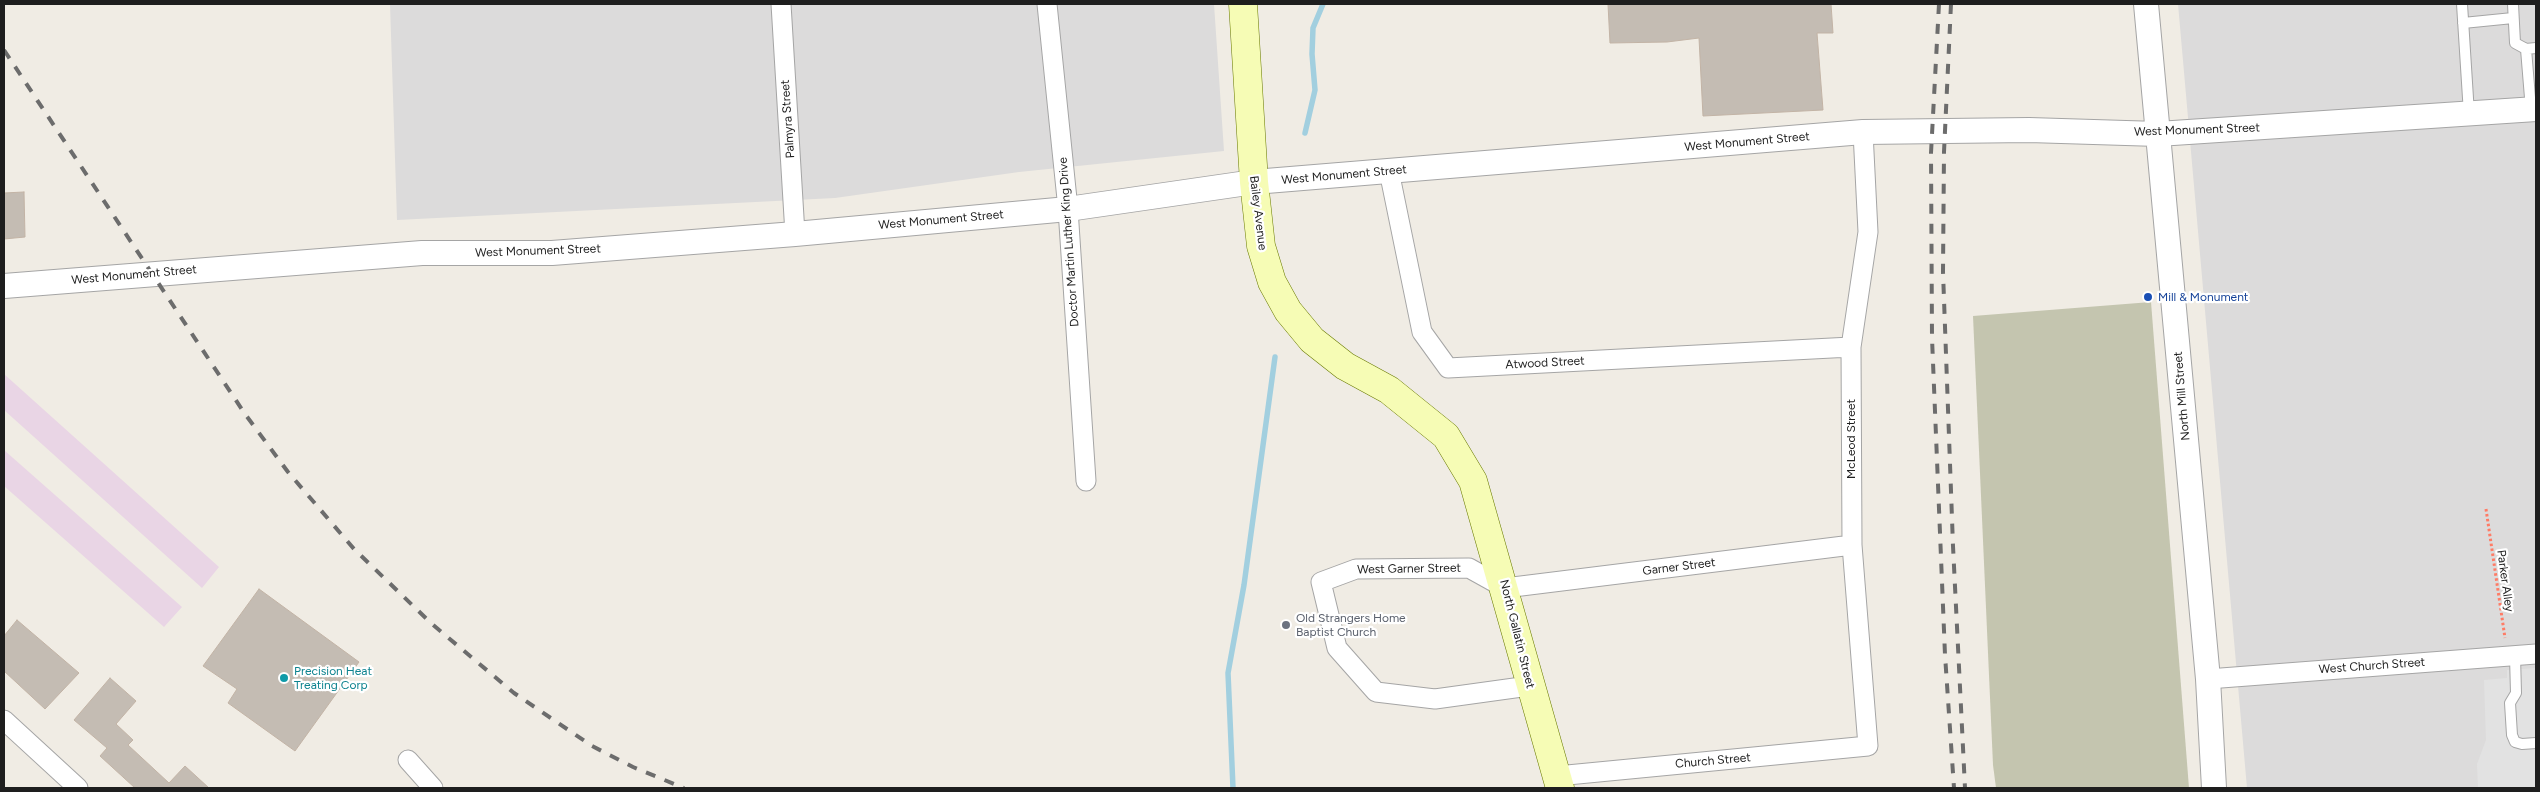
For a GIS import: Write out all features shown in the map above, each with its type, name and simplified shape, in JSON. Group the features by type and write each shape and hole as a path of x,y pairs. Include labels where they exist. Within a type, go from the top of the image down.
{"main road":[{"name":"Bailey Avenue","path":"1242,4 1254,182 1261,246 1272,282 1288,310 1312,340 1345,366 1389,390 1446,436 1473,480"},
{"name":"North Gallatin Street","path":"1473,480 1505,588 1529,686 1558,782"}],"street":[{"name":"Palmyra Street","path":"781,4 795,234"},
{"name":"Doctor Martin Luther King Drive","path":"1047,4 1068,209 1086,481"},
{"name":"North Mill Street","path":"2146,4 2208,679 2214,788"},
{"name":"West Monument Street","path":"4,286 422,253 552,253 795,234 1068,209 1254,182 1864,132 2030,130 2158,134 2469,115 2533,109"},
{"name":"McLeod Street","path":"1864,132 1868,232 1851,347 1852,545 1868,746"},
{"name":"Atwood Street","path":"1389,171 1422,332 1448,368 1851,347"},
{"name":"Garner Street","path":"1505,588 1852,545"},
{"name":"West Garner Street","path":"1505,588 1469,568 1356,569 1321,582 1337,648 1376,692 1435,699 1529,686"},
{"name":"West Church Street","path":"2208,679 2536,654"},
{"path":"4,720 78,788"},
{"name":"Church Street","path":"1558,782 1868,746"},
{"path":"408,760 433,788"}],"lane":[{"path":"2462,4 2469,115"},
{"path":"2512,4 2515,43 2531,48 2533,109"},
{"path":"2463,23 2513,18"},
{"path":"2511,656 2516,693 2510,703 2512,735 2515,742 2522,744 2536,743"}],"path":[{"name":"Parker Alley","path":"2486,509 2511,656"}],"shaded area":[{"path":"390,4 1214,4 1224,151 1019,172 835,198 397,220"},
{"path":"2178,4 2536,4 2536,788 2247,788"},
{"path":"2151,302 2189,788 1996,788 1993,765 1973,316"},
{"path":"4,374 219,567 202,588 4,410"},
{"path":"4,450 182,607 164,627 4,486"},
{"path":"2536,668 2536,788 2478,788 2477,764 2486,740 2484,680 2507,678 2507,670"}],"building":[{"path":"1608,4 1831,4 1833,33 1817,33 1823,110 1703,116 1699,38 1667,42 1610,43"},
{"path":"24,192 25,237 4,239 4,193"},
{"name":"Precision Heat Treating Corp","path":"259,589 359,662 295,751 228,703 237,689 203,666"},
{"path":"17,620 79,673 45,709 4,671 4,636"},
{"path":"110,678 136,701 116,724 133,740 128,745 169,783 185,766 209,788 135,788 100,756 107,748 74,720"}],"waterway":[{"path":"1305,133 1315,90 1312,54 1313,28 1323,4"},
{"path":"1233,788 1228,673 1244,585 1275,357"}],"railway":[{"path":"1939,4 1931,153 1932,338 1945,655 1954,788"},
{"path":"1951,4 1944,152 1943,272 1953,546 1965,788"},
{"path":"4,50 245,414 288,472 354,549 432,624 514,693 592,746 633,767 684,788"}],"place":[{"name":"Mill & Monument","path":"2148,297"},
{"name":"Old Strangers Home Baptist Church","path":"1286,625"},
{"name":"Precision Heat Treating Corp","path":"284,678"}]}
